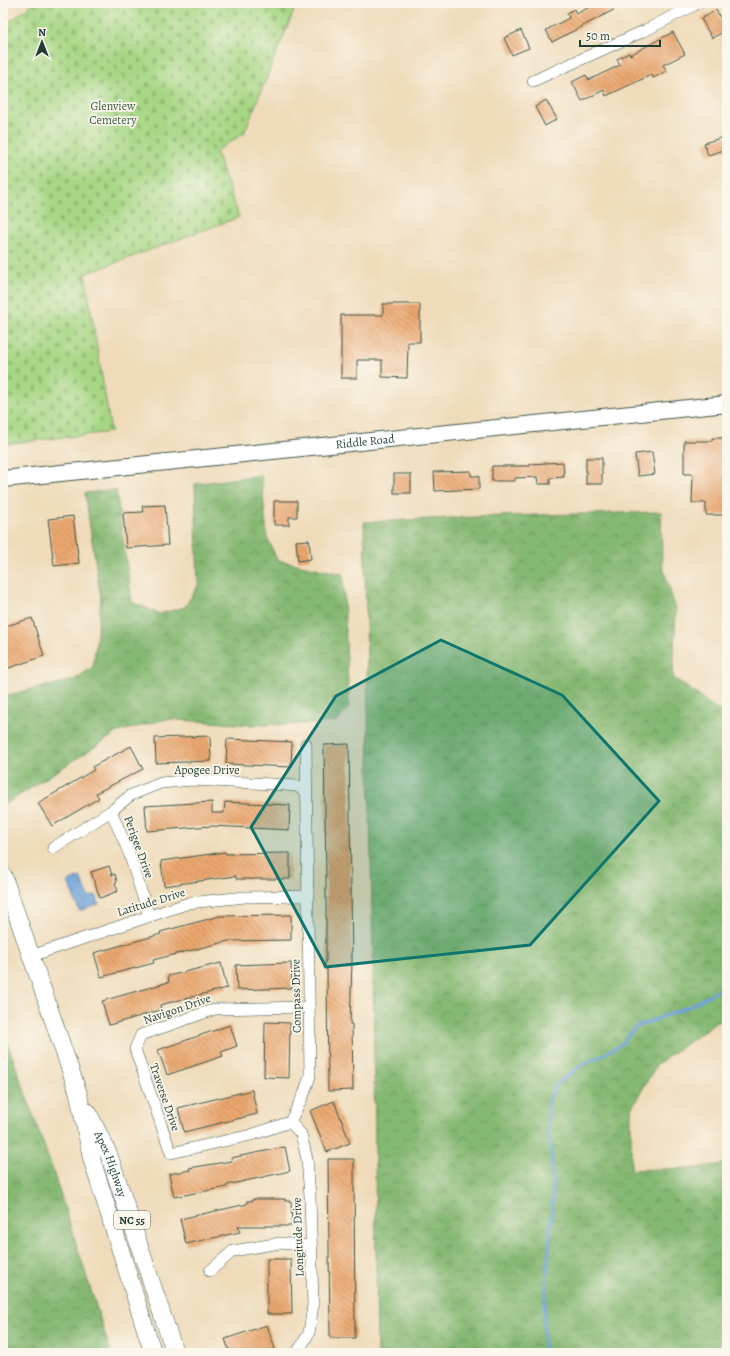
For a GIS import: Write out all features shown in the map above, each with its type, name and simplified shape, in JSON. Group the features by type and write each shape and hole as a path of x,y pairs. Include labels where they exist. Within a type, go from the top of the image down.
{"main road":[{"name":"Riddle Road","path":"3,479 727,404"},
{"name":"Apex Highway","path":"3,875 78,1092 92,1160 153,1353"},
{"name":"Apex Highway","path":"78,1092 109,1154 175,1353"}],"street":[{"path":"533,81 646,30 698,3"},
{"name":"Compass Drive","path":"290,1122 304,1094 310,1076 305,791 306,744"},
{"name":"Apogee Drive","path":"53,848 111,811 132,795 161,783 192,780 272,784 296,786 305,791"},
{"name":"Perigee Drive","path":"111,811 129,852 149,916"},
{"name":"Latitude Drive","path":"31,956 189,903 245,897 307,896"},
{"name":"Navigon Drive","path":"135,1049 141,1035 215,1009 309,1007"},
{"name":"Traverse Drive","path":"135,1049 171,1153 251,1135 290,1122"},
{"name":"Longitude Drive","path":"290,1122 301,1134 307,1159 313,1305 309,1334 297,1353"},
{"path":"210,1271 234,1251 280,1243 311,1246"}],"highlighted area":[{"path":"441,640 562,695 659,801 530,945 326,967 251,827 336,696"}],"green space":[{"name":"Glenview Cemetery","path":"32,3 295,3 295,8 244,133 216,151 239,217 85,274 111,432 3,444 3,27"},
{"path":"261,475 267,537 277,560 343,574 349,707 337,722 252,725 166,719 118,732 4,805 3,696 74,680 93,667 101,600 85,493 116,490 132,602 159,614 185,607 198,586 195,484"},
{"path":"661,512 662,564 676,610 673,677 725,715 727,719 727,1015 657,1064 631,1109 631,1170 697,1168 727,1163 727,1353 377,1353 373,958 364,522 501,516"},
{"path":"3,1031 52,1168 111,1353 3,1353"}],"water":[{"path":"80,877 89,897 96,895 99,904 79,911 68,881"}],"building":[{"path":"598,3 627,3 552,42 546,30 569,18 567,13 574,9 576,14"},
{"path":"716,10 727,30 712,38 701,19"},
{"path":"521,30 529,48 512,55 504,38"},
{"path":"673,32 685,54 663,65 667,71 653,78 651,75 606,96 604,90 582,101 572,82 586,75 589,80 620,65 617,59 629,53 630,55"},
{"path":"546,100 557,119 545,126 535,107"},
{"path":"727,136 727,149 708,155 704,143"},
{"path":"383,304 420,304 420,342 408,342 407,378 382,377 382,360 357,360 357,378 341,378 341,315 383,315"},
{"path":"712,438 726,438 726,515 706,515 706,503 692,503 693,474 684,474 684,441 712,441"},
{"path":"652,452 655,474 638,476 635,454"},
{"path":"586,458 602,458 602,484 586,484"},
{"path":"563,462 564,477 550,478 550,484 538,484 537,477 515,478 515,481 492,481 492,466 530,466 530,464"},
{"path":"471,471 471,476 479,476 479,489 435,491 434,472"},
{"path":"394,474 411,474 411,493 394,493"},
{"path":"274,501 297,501 297,517 289,517 289,525 274,525"},
{"path":"165,505 168,545 126,548 123,513 143,512 142,506"},
{"path":"73,516 79,563 54,566 48,519"},
{"path":"309,540 311,559 298,561 296,541"},
{"path":"32,618 44,656 3,670 3,627"},
{"path":"210,736 211,761 156,763 155,738"},
{"path":"227,739 292,742 291,767 226,764"},
{"path":"349,744 352,961 350,1024 352,1024 353,1090 328,1091 327,968 324,968 326,960 326,877 324,745"},
{"path":"131,746 143,769 96,793 99,798 52,826 38,803 94,770 92,767"},
{"path":"212,802 212,813 224,813 225,802 290,805 289,830 212,826 147,831 145,806"},
{"path":"225,852 226,854 290,853 290,879 236,879 236,876 164,886 161,861"},
{"path":"109,866 112,875 115,874 117,882 115,883 118,891 100,898 91,872"},
{"path":"291,915 291,940 228,941 153,960 154,963 101,977 94,953 161,934 160,932 220,916"},
{"path":"221,963 227,988 160,1005 161,1010 109,1025 102,1001 169,982 168,976"},
{"path":"291,963 292,988 237,990 236,965"},
{"path":"265,1022 290,1023 289,1078 264,1077"},
{"path":"230,1025 237,1046 221,1052 223,1056 167,1075 158,1050"},
{"path":"252,1090 257,1114 184,1132 178,1108"},
{"path":"334,1101 350,1143 327,1152 310,1111"},
{"path":"285,1147 290,1171 227,1185 227,1187 174,1197 169,1174 190,1170 189,1168 232,1161 231,1158"},
{"path":"328,1159 354,1159 355,1338 330,1338"},
{"path":"253,1199 285,1199 285,1201 291,1201 292,1226 238,1226 240,1232 186,1244 180,1219 247,1204 247,1201 253,1201"},
{"path":"267,1259 291,1259 292,1314 267,1314"},
{"path":"267,1325 275,1349 262,1353 230,1353 225,1339"}],"waterway":[{"path":"544,1353 544,1317 553,1194 551,1149 547,1134 549,1121 547,1104 557,1084 579,1067 620,1045 636,1027 690,1006 727,985"}]}
